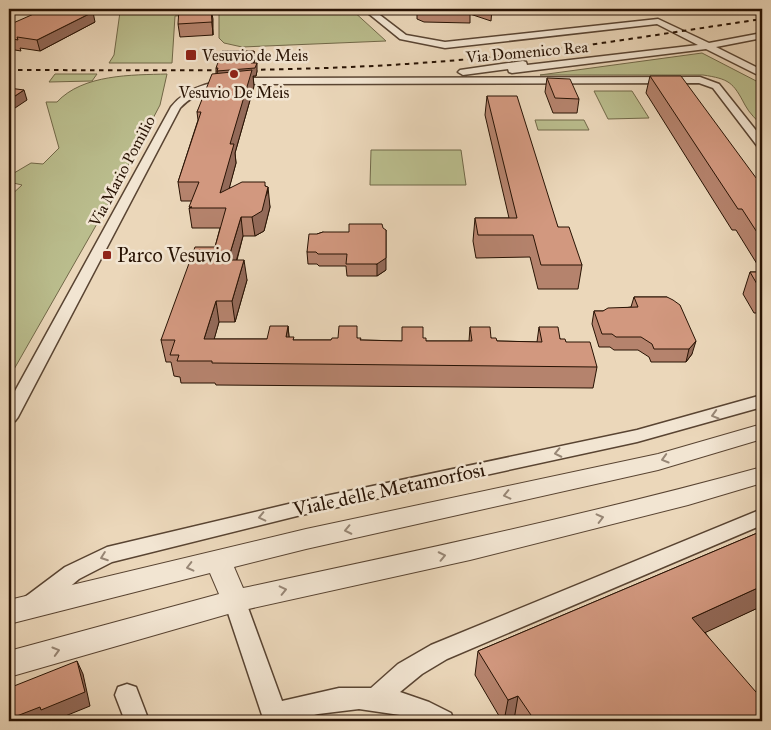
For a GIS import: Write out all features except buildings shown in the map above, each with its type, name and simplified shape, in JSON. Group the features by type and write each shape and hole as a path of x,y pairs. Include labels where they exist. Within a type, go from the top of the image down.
{"street":[{"path":"367,9 398,35 418,42 445,45 657,19 762,66"},
{"path":"657,19 699,41 713,43 762,74"},
{"name":"Via Domenico Rea","path":"458,73 552,67 762,36"},
{"name":"Via Domenico Rea","path":"458,73 699,41"},
{"name":"Via Mario Pomilio","path":"358,80 458,73 469,78 487,80"},
{"path":"487,80 706,81 716,86 762,145"},
{"name":"Via Mario Pomilio","path":"9,417 179,102 206,88 233,82 487,80"},
{"name":"Viale delle Metamorfosi","path":"20,609 72,573 107,555 297,509 637,436 762,401"},
{"name":"Viale delle Metamorfosi","path":"20,609 218,560 658,462 762,431"},
{"path":"9,664 235,601 470,550 688,496 762,475"},
{"path":"377,698 396,678 414,665 439,652 762,517"},
{"path":"218,560 235,601 275,718 310,703 350,698 377,698 408,705 442,721"},
{"path":"127,695 137,721"}],"green space":[{"path":"31,9 351,9 386,41 242,47 224,43 219,38 219,14 175,16 172,63 109,63 114,55 120,12"},
{"path":"702,53 762,84 762,126 749,111 733,86 725,80 712,76 540,75"},
{"path":"55,74 97,74 92,81 49,82"},
{"path":"167,74 160,105 106,208 9,378 9,197 22,185 9,182 9,176 31,163 43,164 59,148 46,102 57,102 80,86 94,81 124,76"},
{"path":"594,91 632,91 649,118 608,119"},
{"path":"535,120 584,120 589,130 538,130"},
{"path":"371,150 461,150 466,185 370,185"}],"railway":[{"path":"9,70 275,69 381,66 475,59 557,49 762,19"}],"place":[{"name":"Vesuvio de Meis","path":"191,55"},
{"name":"Vesuvio De Meis","path":"234,74"},
{"name":"Parco Vesuvio","path":"107,255"}]}
